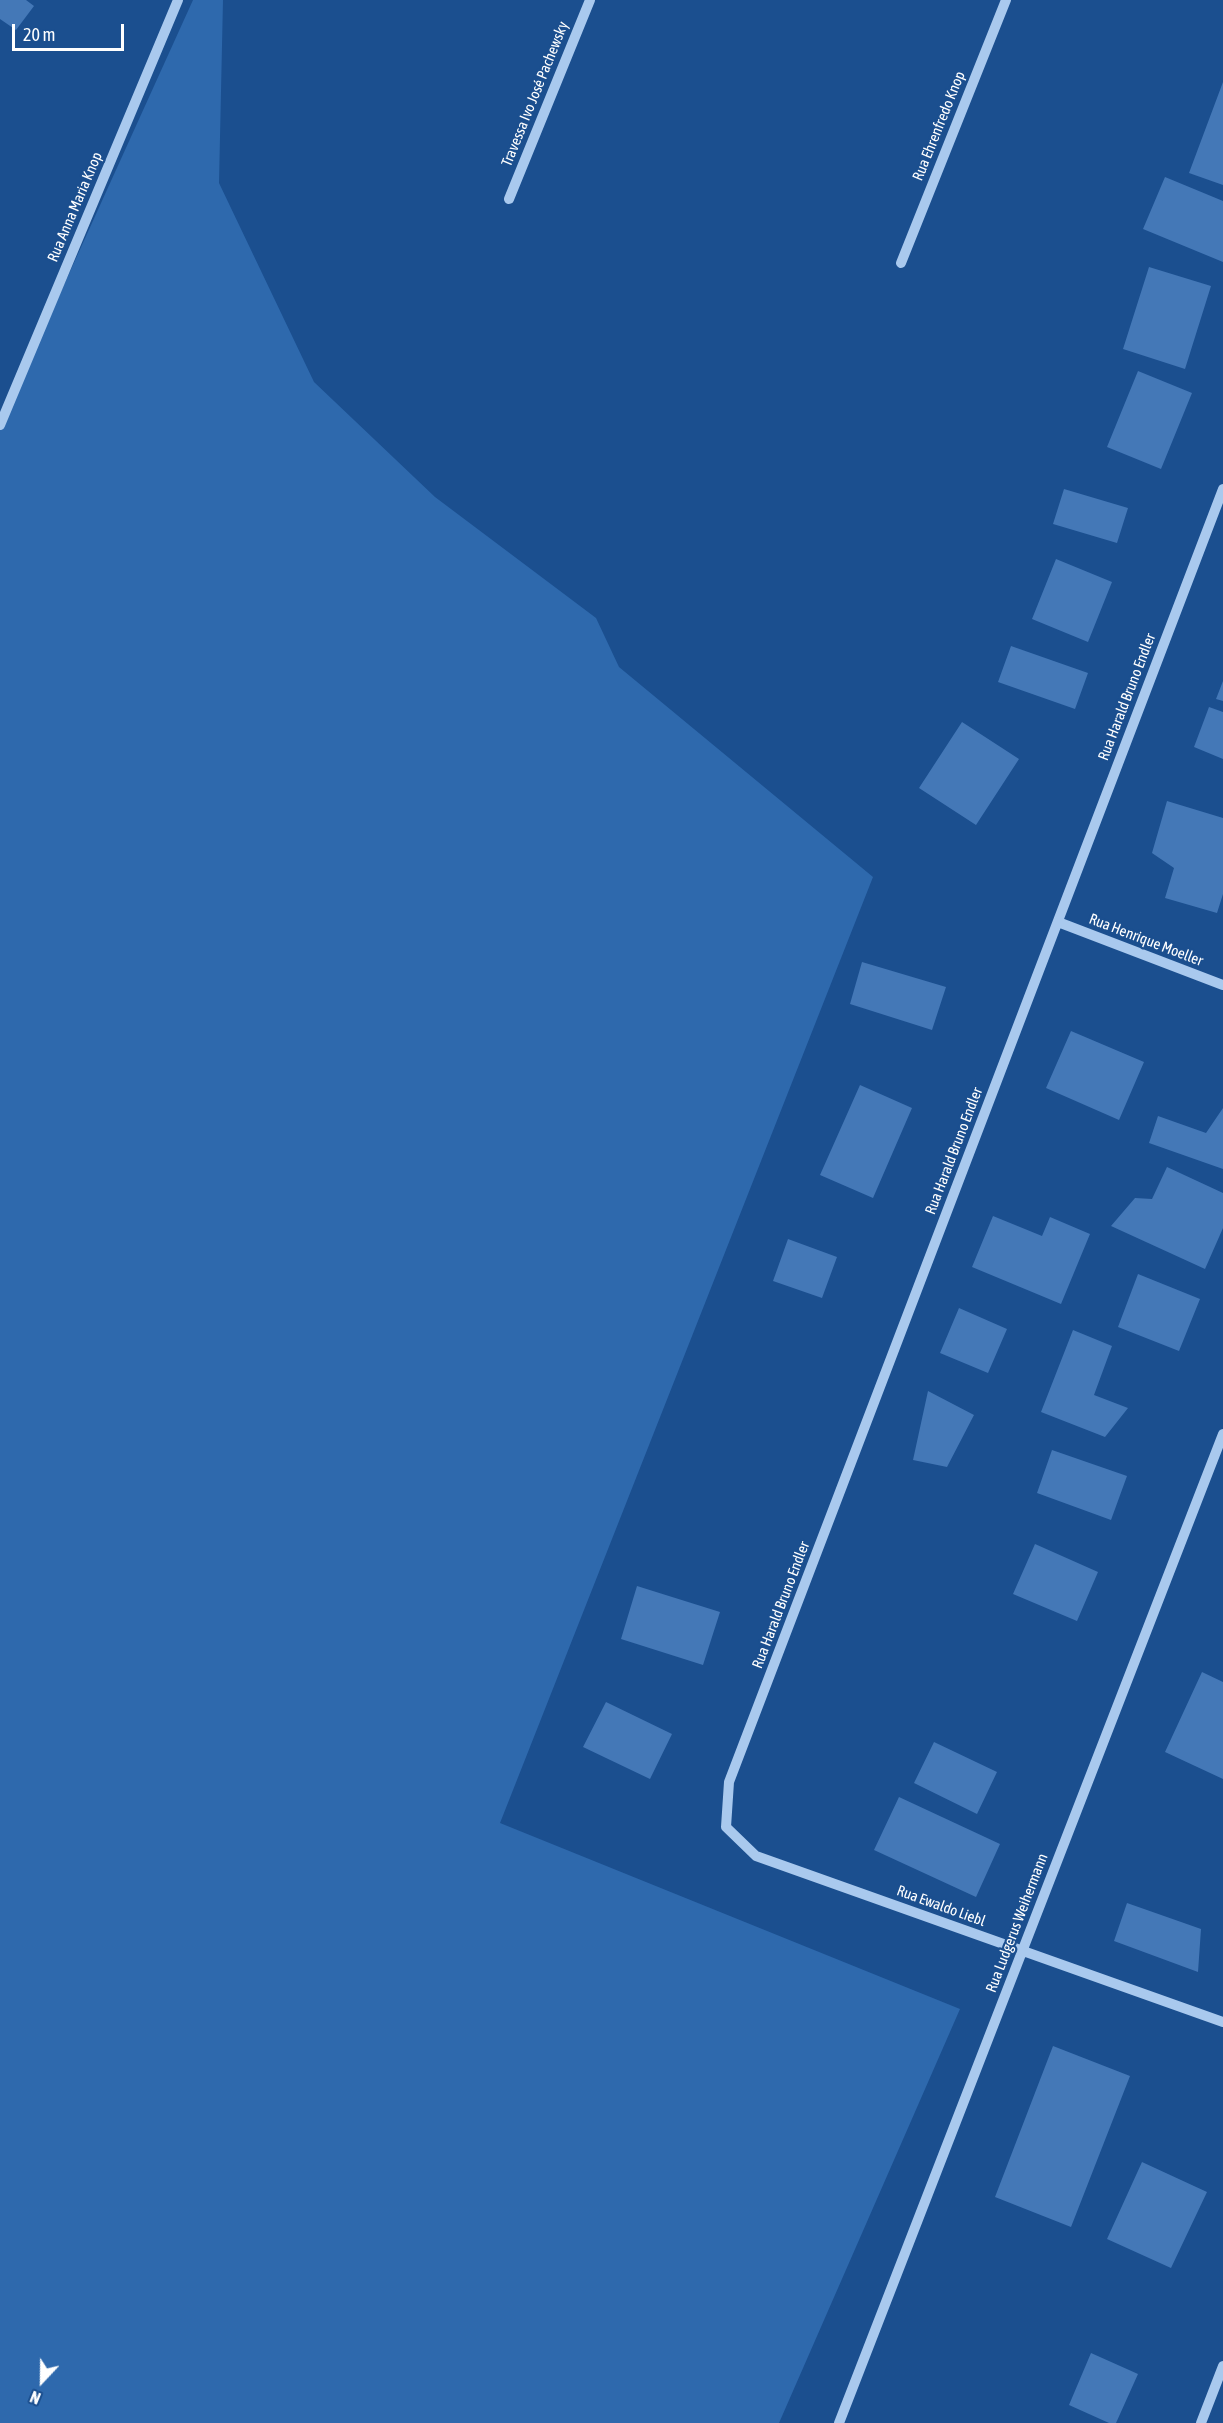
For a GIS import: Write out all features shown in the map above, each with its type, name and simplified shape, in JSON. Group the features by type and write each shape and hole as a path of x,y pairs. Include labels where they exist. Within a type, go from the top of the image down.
{"street":[{"name":"Rua Anna Maria Knop","path":"0,425 178,0"},
{"name":"Travessa Ivo José Pachewsky","path":"509,199 590,0"},
{"name":"Rua Ehrenfredo Knop","path":"901,263 1006,0"},
{"name":"Rua Harald Bruno Endler","path":"726,1827 729,1782 1223,489"},
{"name":"Rua Henrique Moeller","path":"1058,922 1223,985"},
{"name":"Rua Ludgerus Weihermann","path":"839,2423 1223,1434"},
{"name":"Rua Ewaldo Liebl","path":"726,1827 756,1856 1223,2022"},
{"path":"1201,2423 1223,2366"}],"shaded area":[{"path":"193,0 223,0 219,183 314,382 435,497 596,618 619,667 873,877 500,1823 960,2009 779,2423 0,2423 0,426"}],"building":[{"path":"0,0 26,0 34,6 16,30 0,19"},
{"path":"1223,82 1223,185 1189,173"},
{"path":"1165,177 1223,201 1223,262 1143,229"},
{"path":"1149,267 1211,286 1185,369 1123,349"},
{"path":"1138,371 1192,393 1161,469 1107,447"},
{"path":"1064,489 1128,508 1117,543 1053,524"},
{"path":"1056,559 1112,582 1088,642 1032,619"},
{"path":"1011,646 1088,673 1075,709 998,682"},
{"path":"1223,681 1223,701 1216,699"},
{"path":"1209,707 1223,712 1223,759 1194,747"},
{"path":"962,722 1019,759 976,825 919,788"},
{"path":"1167,801 1223,818 1223,894 1217,913 1165,898 1174,868 1152,853"},
{"path":"862,962 946,987 932,1030 850,1004"},
{"path":"1071,1031 1144,1062 1119,1120 1046,1088"},
{"path":"860,1085 912,1108 873,1198 820,1175"},
{"path":"1223,1108 1223,1169 1149,1143 1158,1116 1206,1133"},
{"path":"1167,1167 1223,1193 1223,1228 1205,1269 1111,1226 1135,1198 1152,1199"},
{"path":"993,1216 1042,1236 1050,1217 1090,1234 1061,1304 972,1267"},
{"path":"788,1239 837,1257 822,1298 773,1281"},
{"path":"1138,1274 1200,1299 1179,1351 1118,1327"},
{"path":"959,1308 1007,1329 988,1373 940,1353"},
{"path":"1073,1330 1112,1346 1094,1395 1128,1408 1105,1437 1041,1412"},
{"path":"928,1391 974,1415 947,1467 913,1460"},
{"path":"1052,1450 1127,1476 1111,1520 1037,1493"},
{"path":"1035,1544 1098,1572 1077,1621 1013,1594"},
{"path":"637,1586 720,1612 703,1665 621,1639"},
{"path":"1202,1672 1223,1682 1223,1779 1165,1752"},
{"path":"606,1702 672,1734 650,1779 583,1747"},
{"path":"934,1742 997,1772 977,1814 914,1783"},
{"path":"899,1797 1000,1844 976,1897 874,1850"},
{"path":"1127,1903 1201,1929 1198,1972 1114,1941"},
{"path":"1053,2046 1130,2076 1071,2227 995,2197"},
{"path":"1142,2162 1207,2192 1171,2268 1107,2239"},
{"path":"1091,2353 1138,2374 1116,2423 1109,2423 1069,2405"}]}
